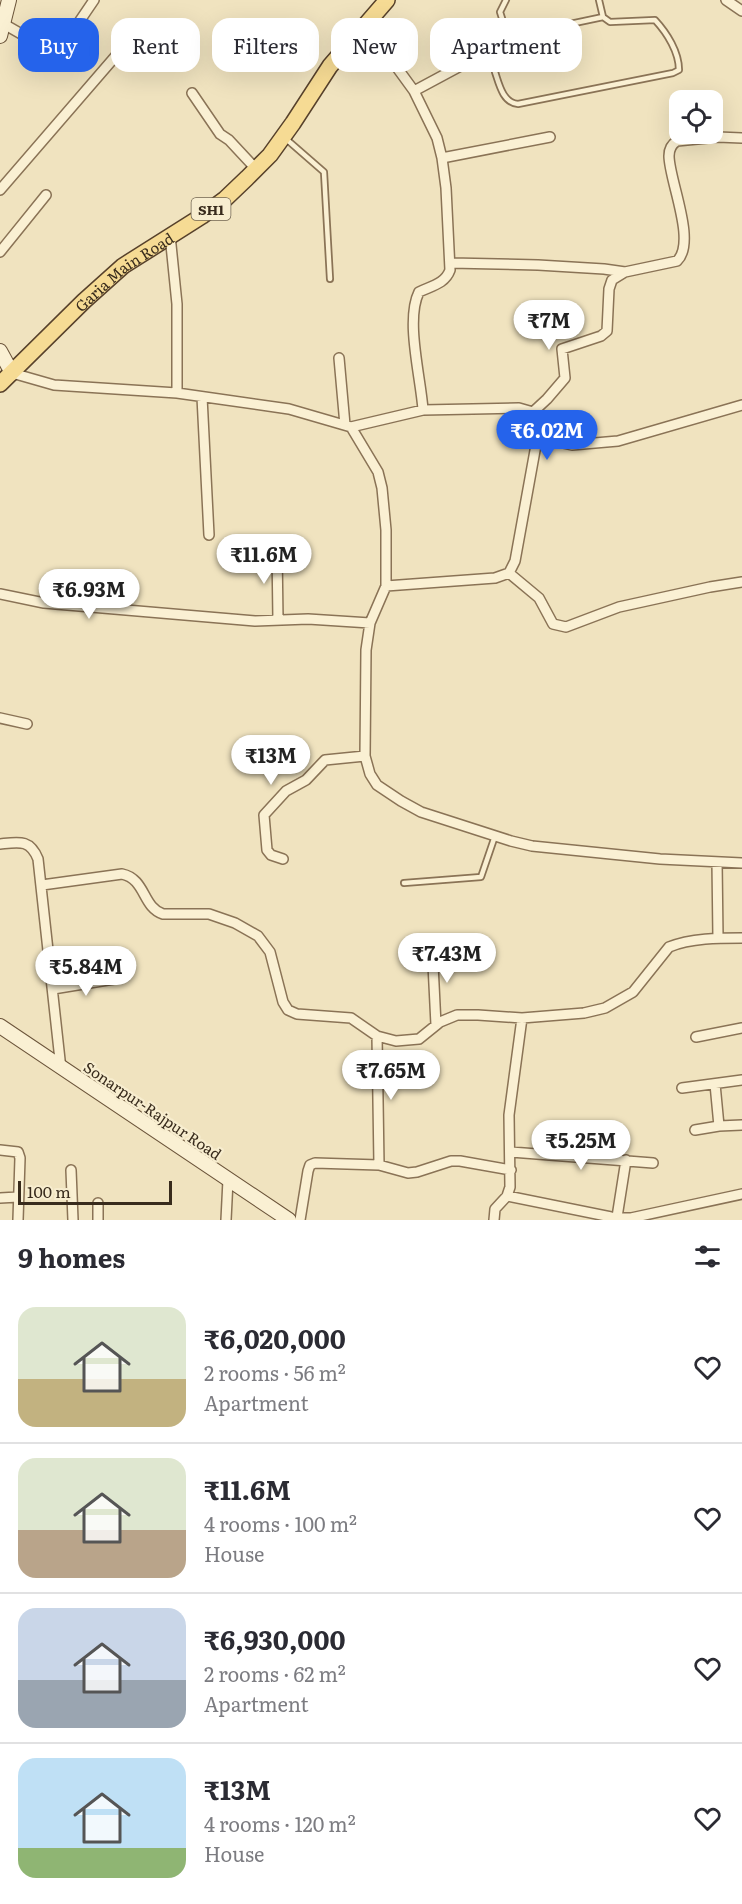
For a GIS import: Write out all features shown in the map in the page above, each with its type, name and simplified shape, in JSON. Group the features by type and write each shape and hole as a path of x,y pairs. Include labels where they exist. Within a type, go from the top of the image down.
{"main road":[{"path":"1,29 9,0"},
{"name":"Garia Main Road","path":"372,18 387,0"},
{"name":"Garia Main Road","path":"0,384 123,266 225,200 256,169 283,137 331,66"},
{"path":"0,351 12,373"},
{"name":"Sonarpur-Rajpur Road","path":"0,1026 289,1220"}],"street":[{"path":"1,29 56,52 60,50 94,0"},
{"path":"726,0 742,11"},
{"path":"0,190 111,62"},
{"path":"400,72 414,91 427,116 442,158 451,263 448,276 443,281 419,292 416,297 415,345 423,410"},
{"path":"414,91 449,72"},
{"path":"192,93 220,134 229,140 256,169"},
{"path":"442,158 550,137"},
{"path":"451,263 538,265 625,272 677,261 682,257 684,251 681,207 669,159 670,149 677,141 694,138 742,138"},
{"path":"0,252 46,195"},
{"path":"170,235 177,304 177,393"},
{"path":"533,412 566,378 562,349 601,336 608,331 609,288 612,280 625,272"},
{"path":"339,358 348,426 378,472 386,530 386,586 370,623 366,650 365,756 370,774 377,785 421,812 532,846 660,859 742,863"},
{"path":"12,373 54,385 177,393 289,410 348,426 423,410 519,408 533,412"},
{"path":"202,397 209,535"},
{"path":"538,434 572,445 618,441 742,405"},
{"path":"386,586 495,578 509,573 515,561 538,434 533,412"},
{"path":"277,550 278,620"},
{"path":"509,573 539,598 554,624 559,627 566,627 619,607 742,582"},
{"path":"0,594 55,604 255,621 308,619 370,623"},
{"path":"0,718 27,724"},
{"path":"283,859 271,855 267,850 263,818 266,810 286,791 306,780 325,760 365,756"},
{"path":"0,844 20,842 34,849 38,859 61,1069"},
{"path":"717,862 718,938"},
{"path":"42,885 122,874 131,876 138,882 150,906 156,912 209,914 235,923 258,936 270,951 282,1002 288,1010 297,1014 351,1018 386,1040 419,1039 447,1018 457,1016 522,1018 584,1013 605,1008 633,992 669,947 718,938 742,939"},
{"path":"432,945 436,1025"},
{"path":"53,989 114,979"},
{"path":"494,1220 495,1209 507,1196 510,1187 509,1115 522,1018"},
{"path":"696,1037 742,1028"},
{"path":"377,1036 376,1074 380,1165"},
{"path":"682,1088 742,1080"},
{"path":"715,1084 719,1126"},
{"path":"695,1130 742,1125"},
{"path":"0,1150 18,1152 20,1158 18,1220"},
{"path":"511,1152 653,1163"},
{"path":"617,1217 626,1160"},
{"path":"300,1220 310,1165 323,1162 380,1165 408,1173 451,1161 460,1161 511,1170"},
{"path":"71,1170 73,1220"},
{"path":"226,1220 228,1180"},
{"path":"507,1196 631,1218 742,1194"},
{"path":"0,1198 18,1197"},
{"path":"98,1203 98,1220"}],"lane":[{"path":"502,18 500,12 506,0"},
{"path":"495,72 505,98 511,104 518,104 679,70 679,61 664,30 655,20 610,22 603,17 599,0"},
{"path":"582,21 603,17"},
{"path":"283,137 324,172 330,279"},
{"path":"404,883 481,877 495,836"}]}
